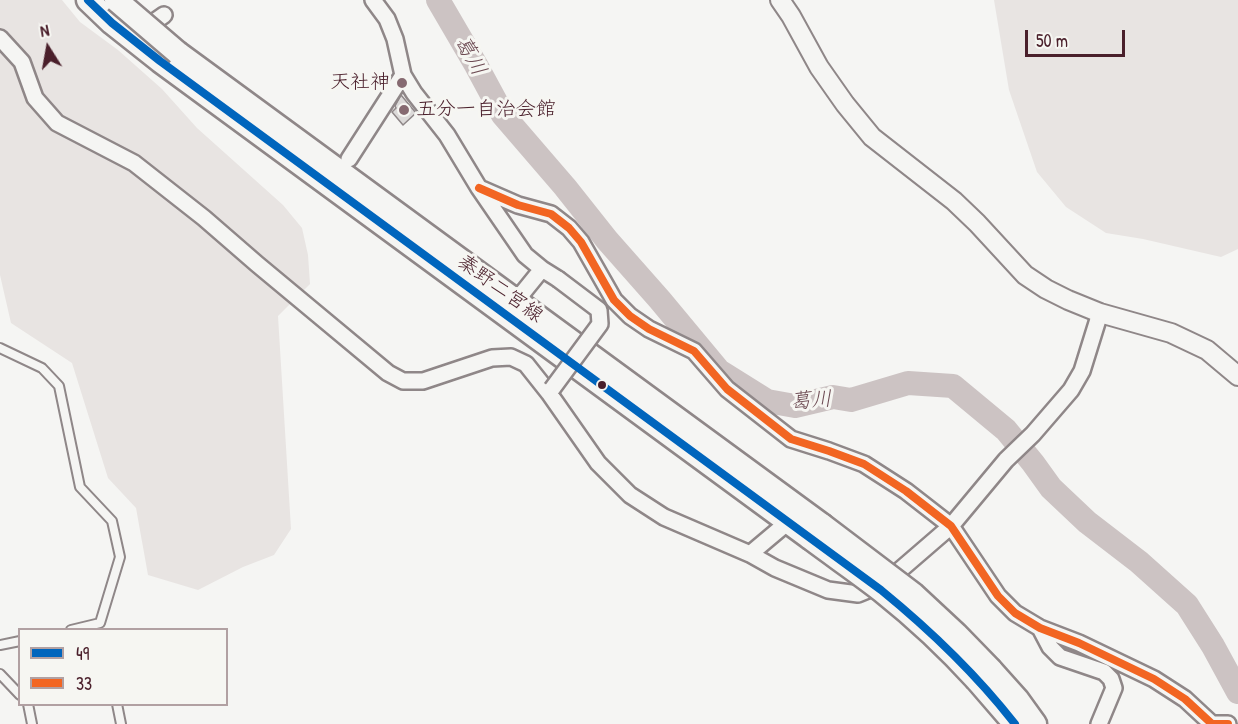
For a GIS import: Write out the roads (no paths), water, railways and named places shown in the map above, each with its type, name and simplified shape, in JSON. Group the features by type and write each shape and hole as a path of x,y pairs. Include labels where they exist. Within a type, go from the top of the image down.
{"main road":[{"path":"88,0 112,23 169,57"},
{"path":"116,0 169,57"},
{"name":"秦野二宮線","path":"169,57 516,300 816,532 946,648 984,675"},
{"name":"秦野二宮線","path":"169,57 795,516"},
{"path":"984,675 1015,724"},
{"path":"984,675 1017,699 1035,724"}],"street":[{"path":"103,0 139,33 164,15"},
{"path":"373,0 387,19 395,39 403,75 447,135 479,189 525,255 599,310 600,324 551,391"},
{"path":"780,0 819,67 872,137 954,201 1025,276 1053,293 1100,312 1171,333 1207,350 1238,376"},
{"path":"0,38 22,62 34,98 57,123 134,163 204,218 388,373 403,381 423,381 492,358 511,357 526,364 551,391 598,463 630,495 664,517 828,590 858,594 885,584 951,526 1071,390 1082,371 1100,312"},
{"path":"349,159 403,75"},
{"path":"479,189 518,205 551,214 569,228 581,242 614,300 630,316 694,351 727,389 791,439 864,464 906,491 951,526 998,596 1015,613 1040,628 1078,643 1154,679 1185,699 1212,724 1228,724"},
{"path":"516,300 542,269"},
{"path":"750,554 795,516"},
{"path":"1040,628 1050,647 1060,657 1104,672 1111,679 1114,688 1099,724"}],"lane":[{"path":"0,348 42,368 59,386 80,487 112,521 120,557 100,626"},
{"path":"0,645 18,641"},
{"path":"0,674 18,693"},
{"path":"28,706 32,724"},
{"path":"117,706 121,724"}],"waterway":[{"name":"葛川","path":"438,0 503,115 719,371 767,401 795,406 833,397 851,400 908,383 953,386 1006,430 1051,488 1087,522 1139,562 1187,605 1238,692"}],"place":[{"name":"天社神","path":"402,83"},
{"name":"五分一自治会館","path":"404,110"}]}
